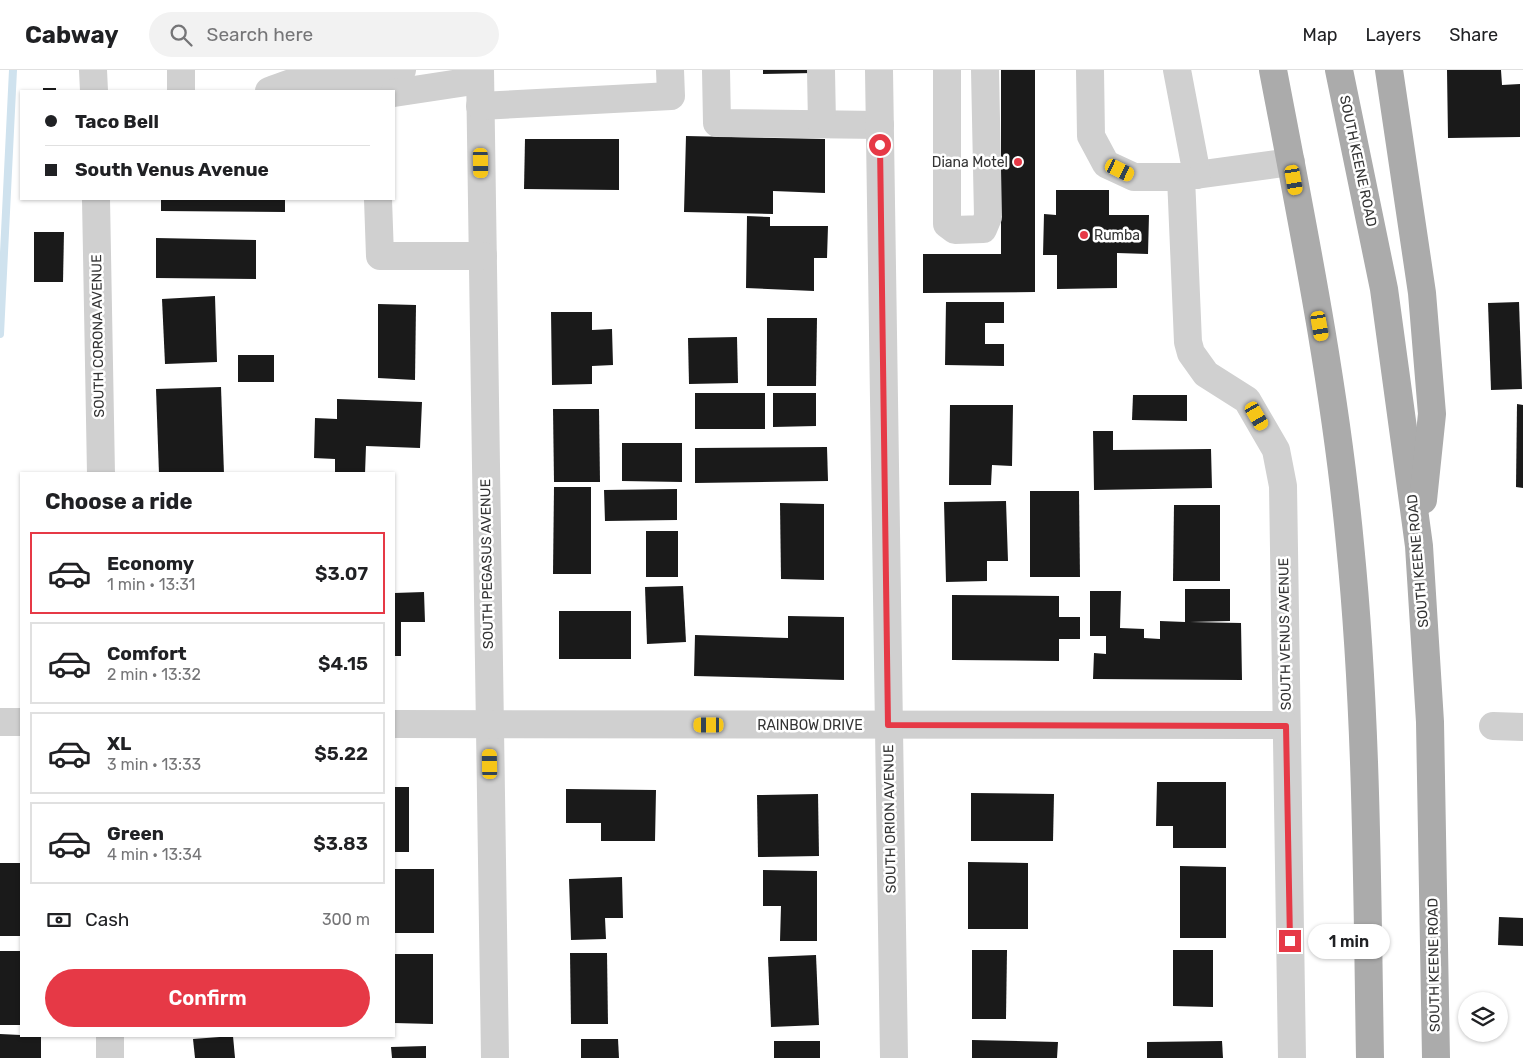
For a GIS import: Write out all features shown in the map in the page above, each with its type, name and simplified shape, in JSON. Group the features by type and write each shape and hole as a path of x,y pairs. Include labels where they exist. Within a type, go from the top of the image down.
{"main road":[{"path":"1273,70 1333,399 1350,544 1365,748 1370,1058"},
{"name":"SOUTH KEENE ROAD","path":"1339,70 1384,289 1419,546 1430,722 1436,1058"},
{"path":"1390,70 1422,293 1432,414 1419,546"}],"street":[{"path":"94,70 94,90"},
{"path":"181,70 181,90"},
{"path":"272,90 306,79 378,79 392,77 402,70"},
{"path":"438,70 480,86"},
{"path":"395,94 480,86 671,96 670,70"},
{"path":"716,70 717,123 880,125"},
{"path":"821,70 822,124"},
{"name":"SOUTH ORION AVENUE","path":"879,70 894,1058"},
{"path":"947,70 948,224 955,230 983,229 988,217 985,70"},
{"path":"1090,70 1091,136 1106,164 1134,177 1189,176 1291,162"},
{"name":"SOUTH VENUS AVENUE","path":"1177,70 1189,176 1188,342 1191,352 1206,374 1247,400 1276,450 1283,486 1292,1058"},
{"name":"SOUTH PEGASUS AVENUE","path":"480,86 495,1058"},
{"name":"SOUTH CORONA AVENUE","path":"96,200 101,472"},
{"path":"378,200 380,256 483,256"},
{"path":"0,722 20,722"},
{"name":"RAINBOW DRIVE","path":"395,724 1286,726"},
{"path":"1493,726 1523,726"},
{"path":"110,1037 110,1058"}],"building":[{"path":"763,70 814,70 814,73 763,74"},
{"name":"Diana Motel","path":"1001,70 1035,70 1035,292 923,293 923,254 1001,254"},
{"path":"1447,70 1501,70 1502,85 1520,84 1520,137 1448,138"},
{"path":"43,88 56,88 56,90 43,90"},
{"path":"686,136 825,139 825,193 773,191 773,214 684,212"},
{"path":"525,139 619,139 619,190 524,189"},
{"path":"1056,190 1109,190 1109,215 1149,215 1148,254 1117,253 1117,288 1057,289 1057,255 1043,255 1044,214 1056,215"},
{"path":"161,200 285,200 285,212 161,211"},
{"path":"747,216 770,217 770,226 828,226 827,258 814,258 814,291 746,288"},
{"path":"34,232 64,232 63,282 34,282"},
{"path":"156,238 256,240 256,279 156,278"},
{"path":"215,296 217,362 165,364 162,299"},
{"path":"946,302 1004,302 1004,323 985,323 985,344 1004,344 1004,366 945,365"},
{"path":"1519,302 1522,389 1491,390 1488,303"},
{"path":"378,304 416,305 415,380 378,378"},
{"path":"551,312 592,312 592,330 612,329 613,365 592,366 592,384 552,385"},
{"path":"767,318 817,318 816,386 767,386"},
{"path":"737,337 738,383 689,384 688,338"},
{"path":"238,355 274,355 274,382 238,382"},
{"path":"221,387 224,472 159,472 156,389"},
{"path":"695,393 765,393 765,429 695,429"},
{"path":"773,393 816,393 816,426 773,427"},
{"path":"1133,395 1187,395 1187,421 1132,420"},
{"path":"337,399 422,402 420,448 366,446 365,472 335,472 335,459 314,458 315,418 337,419"},
{"path":"1517,404 1523,405 1523,488 1516,487"},
{"path":"950,405 1013,405 1012,466 992,465 991,485 949,485"},
{"path":"553,409 599,409 600,482 554,482"},
{"path":"1093,431 1113,431 1113,450 1211,449 1212,488 1094,490"},
{"path":"622,443 682,443 682,482 622,481"},
{"path":"827,447 828,481 695,483 695,448"},
{"path":"554,487 591,487 591,574 553,574"},
{"path":"677,489 677,520 605,521 604,490"},
{"path":"1030,491 1079,491 1080,577 1030,577"},
{"path":"1006,501 1008,561 987,561 987,581 946,582 944,502"},
{"path":"780,503 824,504 824,580 781,579"},
{"path":"1174,505 1220,505 1220,581 1173,581"},
{"path":"646,531 678,531 678,577 646,577"},
{"path":"683,586 686,642 647,644 645,587"},
{"path":"1185,589 1230,589 1230,621 1190,622 1241,623 1242,680 1093,679 1094,653 1106,654 1106,636 1090,636 1090,591 1121,591 1120,628 1144,629 1144,638 1160,639 1160,621 1185,622"},
{"path":"424,592 425,622 401,622 401,656 395,656 395,593"},
{"path":"952,595 1059,596 1059,617 1080,617 1080,639 1059,639 1059,661 952,660"},
{"path":"559,611 631,611 631,659 559,659"},
{"path":"788,616 844,617 844,680 694,676 695,635 788,638"},
{"path":"1157,782 1226,782 1226,848 1173,848 1173,826 1156,826"},
{"path":"395,787 409,787 409,852 395,852"},
{"path":"566,789 656,790 655,841 601,841 601,823 566,823"},
{"path":"971,793 1054,794 1053,841 971,841"},
{"path":"818,794 819,856 758,857 757,795"},
{"path":"968,862 1028,863 1028,929 968,929"},
{"path":"0,863 20,863 20,936 0,936"},
{"path":"1180,866 1226,867 1226,938 1180,938"},
{"path":"395,869 434,869 434,933 395,933"},
{"path":"763,870 817,871 817,941 780,941 781,906 763,906"},
{"path":"622,877 623,918 605,918 606,939 571,940 569,879"},
{"path":"1499,917 1523,918 1523,946 1498,945"},
{"path":"972,950 1007,950 1006,1019 972,1019"},
{"path":"1173,950 1213,950 1213,1007 1173,1006"},
{"path":"0,951 20,951 20,1025 0,1025"},
{"path":"570,953 607,953 608,1024 571,1024"},
{"path":"395,954 433,954 433,1024 395,1023"},
{"path":"816,955 819,1025 771,1027 768,957"},
{"path":"0,1034 20,1035 20,1037 41,1037 41,1058 0,1058"},
{"path":"233,1037 235,1058 195,1058 193,1039"},
{"path":"581,1039 618,1039 619,1058 581,1058"},
{"path":"972,1040 1058,1042 1057,1058 972,1058"},
{"path":"774,1041 820,1041 820,1058 774,1058"},
{"path":"1222,1041 1223,1058 1147,1058 1147,1042"},
{"path":"426,1046 426,1058 392,1058 391,1047"}],"waterway":[{"path":"0,334 13,70"}],"place":[{"name":"Diana Motel","path":"1018,162"},
{"name":"Rumba","path":"1084,235"}],"route":[{"path":"880,145 888,725 1286,726 1290,941"}]}
